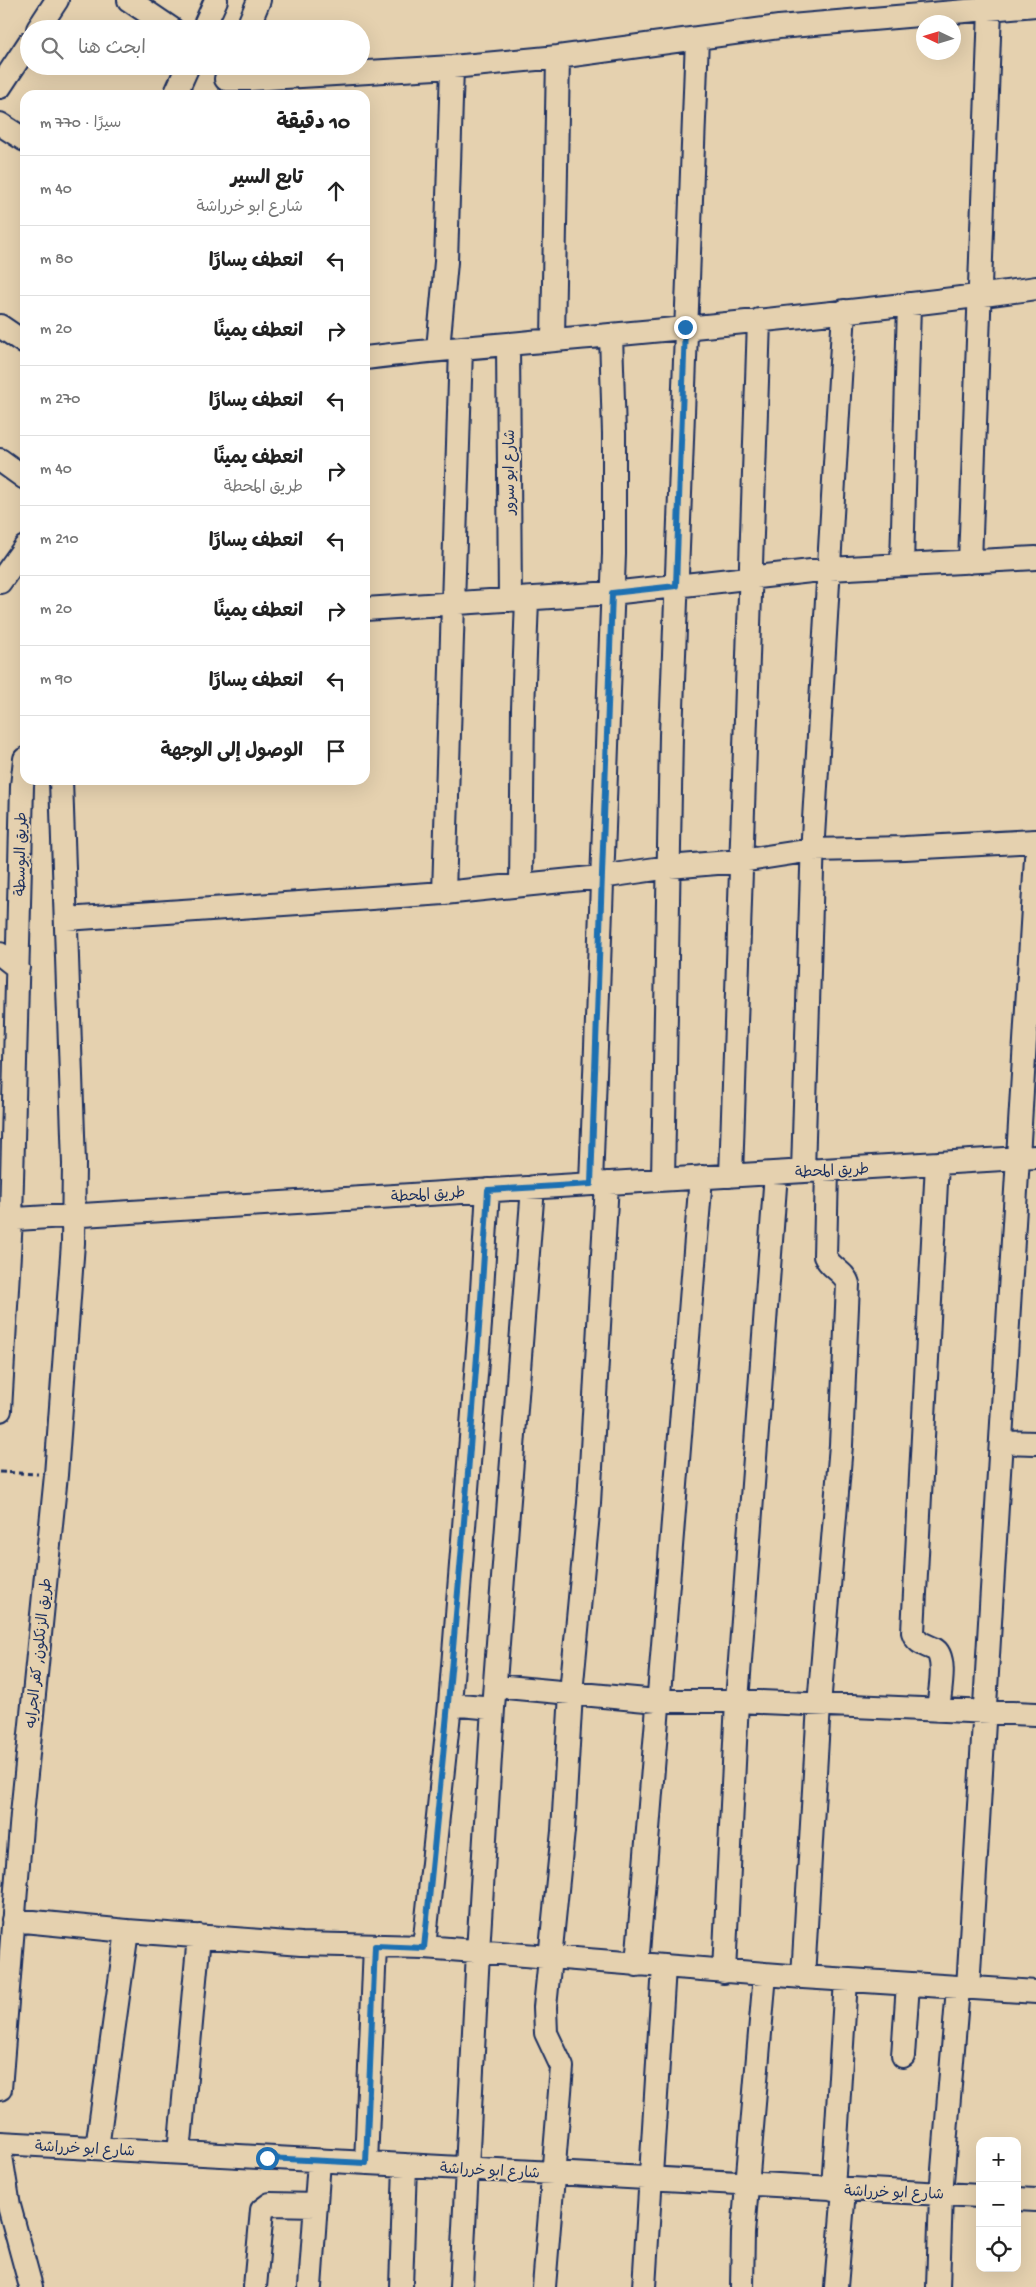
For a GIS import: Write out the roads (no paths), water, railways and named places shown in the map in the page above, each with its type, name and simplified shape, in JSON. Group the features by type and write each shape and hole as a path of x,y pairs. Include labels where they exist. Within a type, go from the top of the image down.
{"street":[{"path":"44,20 57,0"},
{"path":"128,0 158,20"},
{"path":"207,20 216,0"},
{"path":"251,20 259,0"},
{"path":"225,80 316,85 452,66 558,56 779,27 1036,5"},
{"path":"970,562 990,8"},
{"path":"663,1179 676,586 697,38"},
{"path":"553,339 558,56"},
{"path":"0,87 20,57"},
{"path":"438,349 446,262 452,66"},
{"path":"178,90 184,75"},
{"path":"0,124 20,137"},
{"path":"370,357 438,349 611,335 759,320 981,296 1036,288"},
{"path":"902,565 909,304"},
{"path":"804,1171 812,850 844,311"},
{"path":"731,1176 759,320"},
{"path":"0,326 20,340"},
{"path":"544,2287 562,2067 549,2041 544,2024 563,1831 571,1693 589,1503 599,1183 601,877 612,593 614,434 611,335"},
{"name":"شارع ابو سرور","path":"508,344 523,709 521,884"},
{"path":"444,893 452,604 462,348"},
{"path":"0,460 20,474"},
{"path":"0,582 13,555"},
{"path":"370,610 612,593 829,569 1036,558"},
{"name":"طريق البوسطة","path":"0,1410 13,1219 8,1074 18,968 22,785"},
{"path":"61,785 74,1216"},
{"path":"66,919 444,893 601,877 669,867 741,861 812,850 905,848 1036,841"},
{"path":"938,2287 941,2194 963,1988 987,1712 1001,1442 1027,1158 1036,858"},
{"path":"0,954 18,968"},
{"name":"طريق المحطة","path":"13,1219 1027,1158"},
{"path":"938,1164 913,1632 920,1643 935,1649 942,1658 938,1710"},
{"path":"802,1977 819,1705 841,1445 848,1284 845,1276 828,1262 825,1256 827,1170"},
{"path":"724,1972 737,1701 776,1173"},
{"path":"637,1964 701,1177"},
{"path":"461,2287 478,1952 493,1708 533,1187"},
{"path":"424,1948 450,1704 480,1324 488,1190"},
{"name":"طريق الزنكلون, كفر الجرايه","path":"0,2075 56,1475 74,1216"},
{"path":"1001,1442 1036,1443"},
{"path":"495,1686 658,1701 737,1701 1036,1714"},
{"path":"450,1704 493,1708"},
{"path":"13,1920 301,1944 424,1948 724,1972 1036,1992"},
{"path":"97,2148 127,1931"},
{"path":"179,2153 199,1936"},
{"path":"366,2163 375,1946"},
{"path":"644,2287 664,1967"},
{"path":"742,2287 765,1974"},
{"path":"836,2287 846,1980"},
{"path":"903,2056 908,1984"},
{"name":"شارع ابو خرراشة","path":"0,2143 838,2190 976,2196"},
{"path":"0,2150 4,2207 31,2287"},
{"path":"310,2287 319,2161"},
{"path":"401,2287 405,2166"},
{"path":"1021,2199 1036,2200"},
{"path":"255,2287 262,2210 264,2207 270,2204 316,2205"}]}
